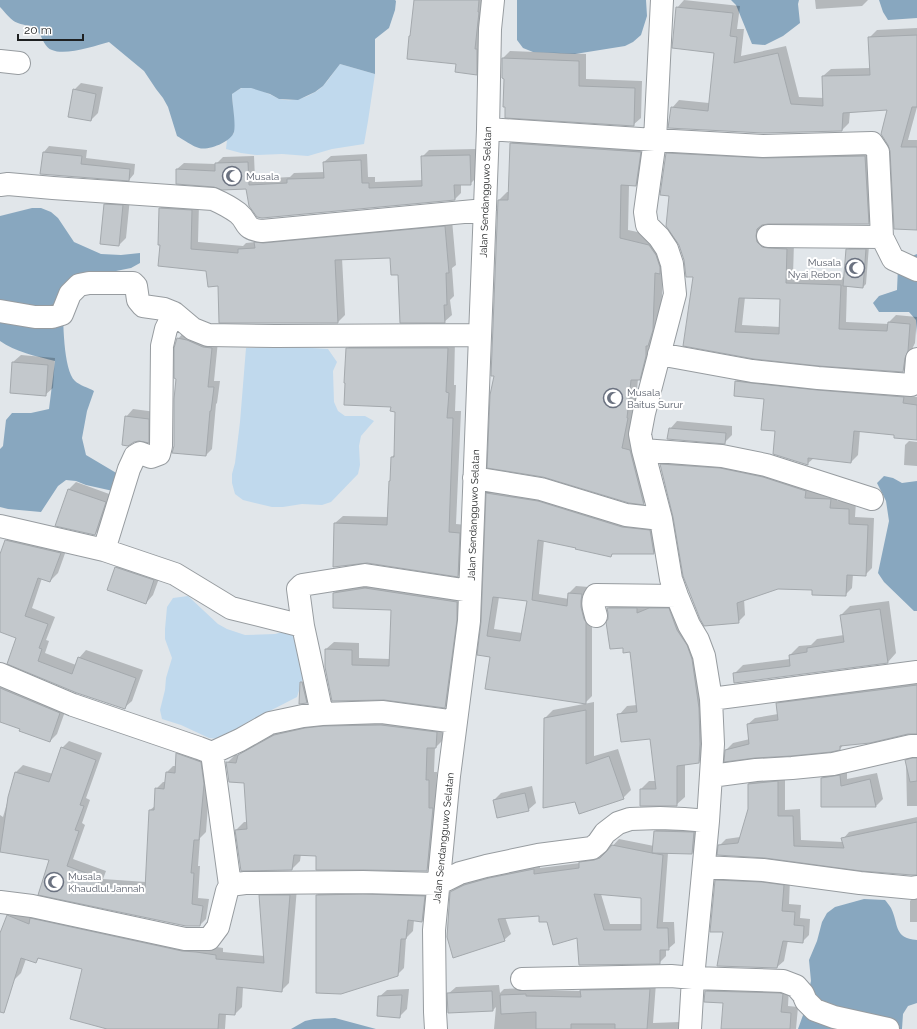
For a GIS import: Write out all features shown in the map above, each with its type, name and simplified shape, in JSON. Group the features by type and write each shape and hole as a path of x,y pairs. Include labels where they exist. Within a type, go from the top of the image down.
{"street":[{"name":"Jalan Sendangguwo Selatan","path":"436,1029 434,930 449,776 469,621 488,128 490,29 493,0"},
{"path":"662,0 655,140 645,212 648,225 667,249 672,264 675,294 644,413 640,434 661,519 671,579 689,625 698,640 704,656 711,699 713,744 711,776 693,978 690,1029"},
{"path":"488,128 763,146 872,143 878,152 882,237 893,259 917,270"},
{"path":"0,185 8,184 213,199 240,214 247,225 253,230 262,231 485,210"},
{"path":"768,236 882,237"},
{"path":"0,311 35,317 52,317 62,314 70,294 78,285 89,283 133,283 136,286 138,300 143,306 164,309 174,313 193,328 208,335 480,335"},
{"path":"104,550 129,469 135,456 140,453 151,457 159,454 161,446 162,346 166,329 174,313"},
{"path":"659,354 752,371 818,378 911,384 915,382 917,359"},
{"path":"643,450 722,456 766,466 872,499"},
{"path":"474,478 541,489 626,515 661,519"},
{"path":"0,528 104,550 175,574 231,608 303,626"},
{"path":"322,714 303,626 298,589 302,584 365,575 470,591"},
{"path":"596,616 593,603 596,595 677,596"},
{"path":"711,699 917,672"},
{"path":"0,674 73,705 212,753 240,740 270,723 303,716 382,712 456,722"},
{"path":"711,776 756,770 832,764 911,746 917,746"},
{"path":"0,902 32,906 185,939 209,939 218,927 227,891 230,885 212,753"},
{"path":"230,885 245,882 363,882 438,884 460,873 486,866 538,855 592,848 598,843 605,833 618,823 630,819 666,818 708,821"},
{"path":"704,867 763,870 860,883 913,888 917,887"},
{"path":"522,979 671,976 783,981 796,986 803,994 806,1001 815,1010 834,1017 888,1029"}],"shaded area":[{"path":"0,0 396,1 395,10 389,28 375,39 375,74 340,64 323,86 315,92 298,100 279,99 270,94 251,88 241,88 232,94 235,124 232,136 219,145 203,149 194,146 177,136 168,107 144,71 109,42 72,51 58,52 52,50 46,45 39,33 32,26 13,21 0,7"},
{"path":"517,0 646,0 647,16 641,35 633,42 625,46 575,54 533,52 523,48 517,40"},
{"path":"731,0 799,0 800,23 783,36 765,45 752,44 736,5"},
{"path":"879,0 917,0 917,18 888,20 883,12"},
{"path":"340,64 375,74 364,144 332,149 308,156 282,154 257,155 226,149 227,140 234,133 232,94 241,88 251,88 260,90 283,100 295,100 313,93 323,86"},
{"path":"32,208 41,208 51,212 58,218 74,242 101,254 121,255 140,253 140,263 131,268 111,272 63,301 64,343 71,375 75,381 94,391 87,411 82,438 86,455 118,474 113,491 86,485 76,481 66,480 58,486 41,512 0,507 0,449 3,446 6,420 12,413 31,413 49,409 55,361 19,351 0,341 0,216"},
{"path":"917,254 917,335 916,320 909,312 879,312 873,303 879,296 897,290 898,267 905,259"},
{"path":"297,347 328,349 337,362 333,371 334,402 338,411 345,416 365,416 374,421 361,436 359,446 360,465 358,474 331,502 322,505 302,504 272,507 243,500 235,494 232,483 232,474 235,463 240,422 246,348"},
{"path":"884,476 893,478 902,483 917,481 917,611 914,611 884,582 878,573 889,521 886,501 877,483"},
{"path":"188,596 218,624 227,629 245,635 275,634 294,629 311,653 297,697 244,724 228,736 219,739 209,738 181,725 162,719 160,710 165,690 166,678 172,658 165,639 167,607 173,598"},
{"path":"864,899 885,900 891,908 900,933 909,939 917,940 917,1003 908,1006 903,1014 902,1029 798,1029 807,1004 806,1001 811,981 809,960 817,941 822,922 827,913 835,907"},
{"path":"335,1018 376,1029 291,1029 305,1021"}],"building":[{"path":"414,0 479,0 475,49 477,49 477,75 455,72 456,64 407,59"},
{"path":"676,7 733,13 730,36 737,37 734,63 778,53 791,104 823,106 822,76 870,75 868,37 917,35 917,107 912,107 901,147 917,147 917,230 894,229 890,151 881,134 887,110 843,113 842,131 763,133 668,128 671,107 708,111 714,53 672,48"},
{"path":"502,58 579,61 579,86 635,88 634,126 505,118 505,107 503,107 504,79 502,78"},
{"path":"73,89 96,94 91,121 68,117"},
{"path":"510,143 641,152 636,186 621,185 620,238 649,245 656,255 660,267 660,274 655,273 653,330 648,346 646,346 646,356 640,380 631,380 628,418 622,448 630,450 644,505 629,503 543,477 487,468 490,395 494,376 491,376 498,200 508,200"},
{"path":"43,152 82,156 81,164 130,169 129,181 40,174"},
{"path":"666,153 763,158 865,156 869,224 768,224 762,225 757,229 757,242 762,247 787,249 786,283 841,285 839,329 887,331 888,322 910,324 908,351 905,358 903,372 819,366 754,359 683,346 693,277 686,277 684,260 679,245 666,226 669,196 660,195","holes":["739,298 780,299 779,334 735,332"]},
{"path":"470,155 471,185 454,185 455,200 262,218 257,217 249,206 246,189 222,190 214,187 176,184 176,169 215,171 215,163 248,162 249,185 287,183 287,179 324,178 323,162 361,160 362,183 369,183 369,188 422,186 421,156"},
{"path":"104,204 123,205 119,246 100,244"},
{"path":"159,208 192,210 191,249 238,253 238,249 255,248 254,242 263,243 445,226 449,273 446,273 447,305 444,305 445,323 400,323 398,275 391,275 390,258 335,260 338,323 219,323 218,286 208,287 206,271 158,266 160,245 158,245"},
{"name":"Musala Nyai Rebon","path":"846,249 866,249 863,288 843,286"},
{"path":"177,338 187,340 203,347 212,348 208,387 214,387 210,411 206,456 172,453 174,446 174,399 176,379 174,378 174,348"},
{"path":"346,348 448,348 446,392 449,393 447,418 453,418 449,532 460,533 458,577 367,563 333,567 334,523 387,525 391,457 394,457 395,412 390,411 391,407 344,405"},
{"path":"12,362 48,365 46,396 10,393"},
{"path":"735,381 817,390 904,397 903,403 917,405 917,440 894,438 894,435 854,431 851,463 808,458 808,465 773,454 775,431 761,430 764,399 734,396"},
{"path":"125,416 149,419 149,443 139,441 128,446 122,445"},
{"path":"669,428 726,433 725,444 667,439"},
{"path":"660,464 720,468 763,477 806,491 805,498 831,499 830,508 849,509 849,524 868,525 866,576 847,575 846,596 812,595 812,590 778,589 737,603 739,623 704,626 683,576 673,517"},
{"path":"68,489 106,502 95,535 55,526"},
{"path":"486,493 538,501 622,527 650,530 654,554 612,554 611,557 538,540 532,600 567,606 568,593 582,594 581,607 586,622 586,704 485,689 490,657 477,655 481,622","holes":["493,597 527,601 520,641 487,636"]},
{"path":"5,540 61,553 50,582 38,578 25,616 48,624 39,648 42,649 38,661 72,674 78,657 136,678 125,709 77,693 7,664 16,638 0,632 0,554"},
{"path":"115,567 154,580 146,604 107,590"},
{"path":"365,588 457,602 457,620 445,708 384,700 332,701 325,667 325,649 352,650 352,665 389,666 391,610 333,608 333,593"},
{"path":"607,608 637,608 637,613 649,608 669,608 677,630 687,645 692,659 699,708 699,763 677,766 677,806 640,806 640,789 656,789 650,739 621,742 617,714 637,712 630,652 623,653 623,648 610,649 606,622 608,619"},
{"path":"880,609 888,663 734,683 733,673 790,666 789,655 807,652 807,648 844,642 840,615"},
{"path":"300,682 302,682 307,703 299,704"},
{"path":"917,685 917,734 908,734 870,743 840,746 840,750 831,752 724,762 725,750 749,744 747,724 778,720 776,703"},
{"path":"0,688 60,713 50,742 19,731 20,729 0,722"},
{"path":"586,710 586,764 609,756 624,799 579,814 575,802 543,808 544,718"},
{"path":"381,725 437,732 436,748 427,748 426,780 429,780 429,808 433,808 427,871 316,870 316,856 294,855 292,870 241,871 235,830 247,829 244,783 229,782 226,762 236,763 238,755 274,735 305,728 323,726"},
{"path":"61,747 96,760 80,805 84,806 75,830 79,831 67,866 100,878 97,886 145,889 149,810 154,810 155,788 164,789 166,772 175,773 176,753 201,762 204,784 199,840 194,840 191,873 194,873 192,904 203,906 200,926 186,926 38,895 49,860 0,852 8,797 15,772 49,782"},
{"path":"917,758 917,781 910,782 905,760"},
{"path":"840,775 841,786 870,779 876,807 821,807 821,778"},
{"path":"778,781 778,816 793,816 794,846 844,848 841,838 917,822 917,875 861,871 765,858 717,855 718,845 738,843 748,809 748,784"},
{"path":"525,793 529,811 497,818 493,800"},
{"path":"654,831 694,832 692,854 652,853"},
{"path":"612,845 663,855 657,928 668,928 669,950 660,950 660,964 579,965 577,938 553,945 547,922 539,922 539,916 498,919 505,941 453,958 447,937 450,892 464,885 489,878 534,869 534,874 579,868 579,862 600,858","holes":["594,894 641,898 641,930 604,930"]},
{"path":"715,880 762,882 784,885 782,911 795,912 794,925 804,926 803,943 783,941 777,968 717,966 723,932 710,932"},
{"path":"363,894 425,896 422,922 408,920 406,939 401,939 398,976 341,994 316,993 316,895"},
{"path":"259,895 290,895 282,992 237,987 235,1015 219,1014 218,1029 107,1029 70,1019 82,969 38,958 36,963 21,958 4,1013 0,1012 0,933 7,915 29,924 30,918 182,951 216,955 216,959 264,963"},
{"path":"650,989 647,1029 615,1029 615,1024 571,1024 571,1029 536,1029 536,1012 501,1014 500,995 526,994 526,996 581,997 580,990"},
{"path":"492,991 493,1011 448,1013 447,993"},
{"path":"705,991 783,994 781,1012 791,1013 790,1029 721,1029 723,1003 704,1002"},
{"path":"402,995 400,1018 377,1016 378,996"}],"place":[{"name":"Musala","path":"232,176"},
{"name":"Musala Nyai Rebon","path":"855,268"},
{"name":"Musala Baitus Surur","path":"613,398"},
{"name":"Musala Khaudlul Jannah","path":"54,882"}]}
